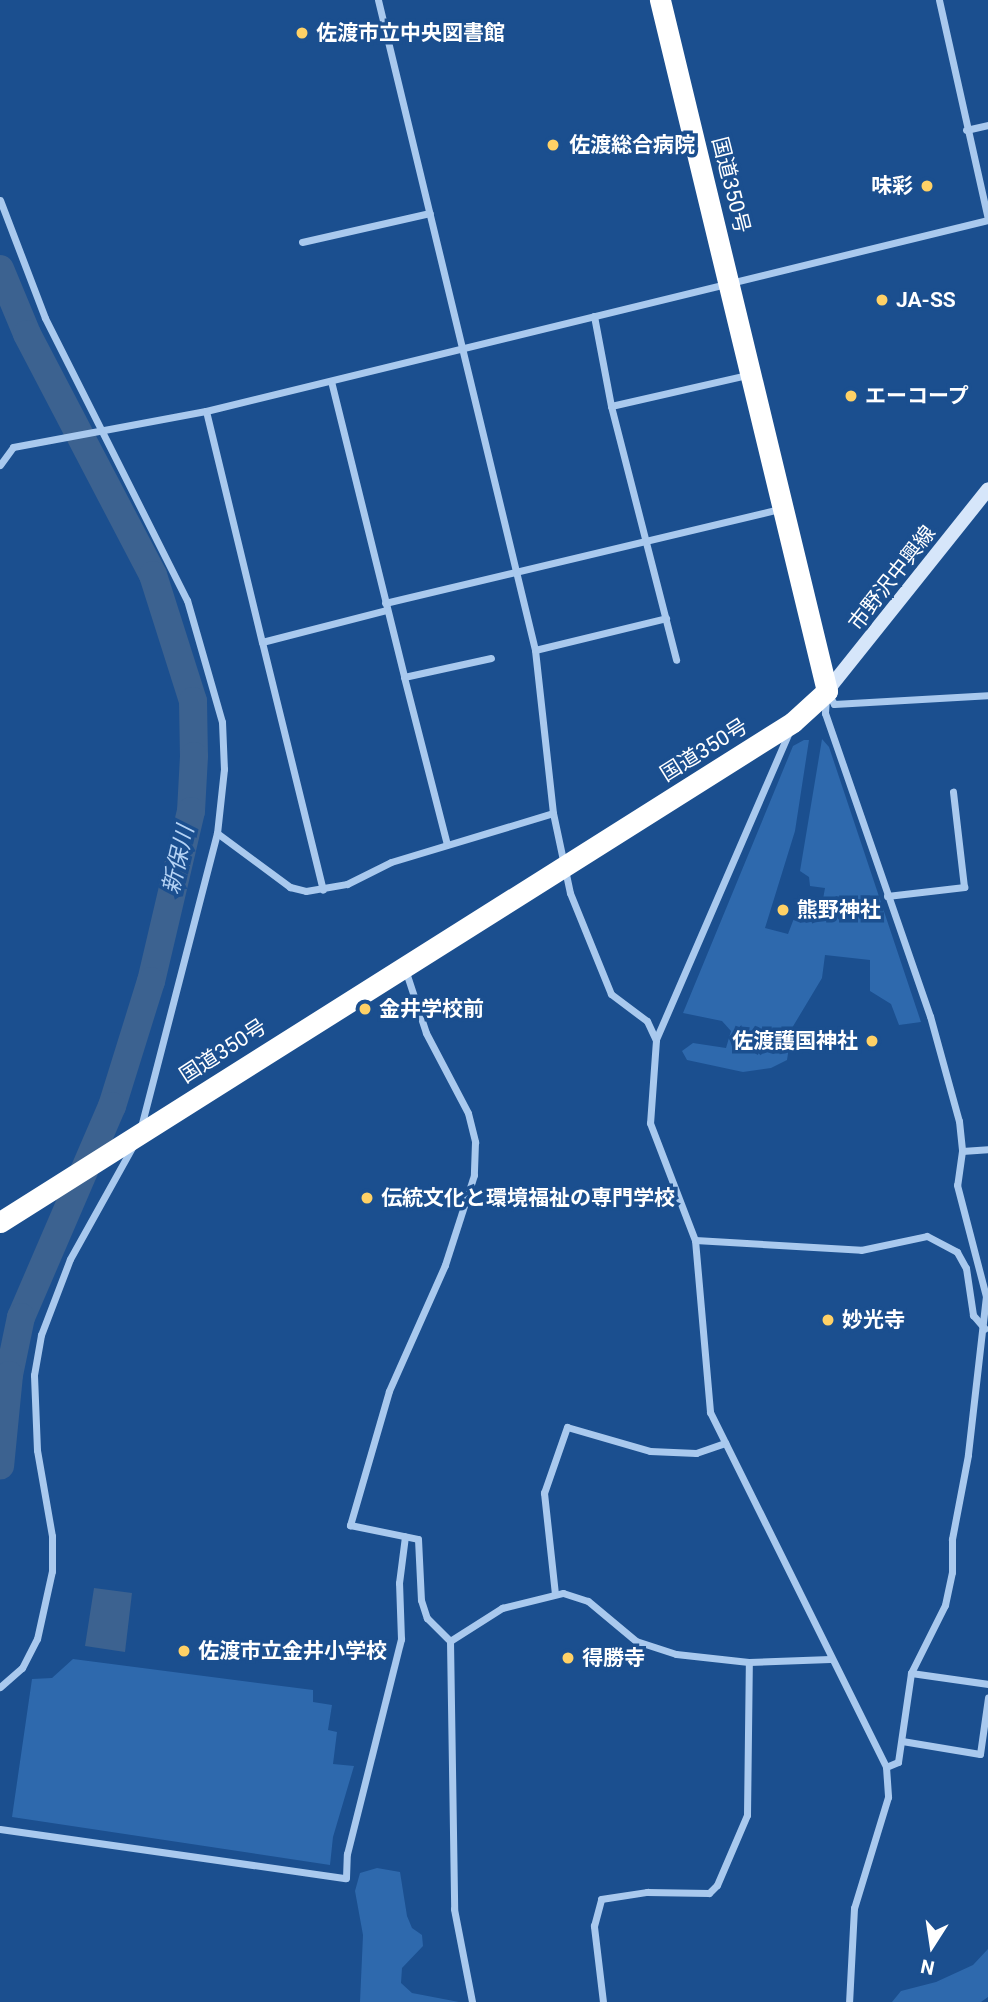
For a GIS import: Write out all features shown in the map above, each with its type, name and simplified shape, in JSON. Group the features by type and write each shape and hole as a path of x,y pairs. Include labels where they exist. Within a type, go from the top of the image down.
{"highway":[{"name":"国道350号","path":"0,1222 793,722 827,691 660,0"}],"main road":[{"name":"市野沢中興線","path":"827,691 988,489"}],"street":[{"path":"378,0 535,650 553,813 570,893 606,986 616,1001 647,1021 656,1040"},
{"path":"0,465 13,447 51,443 206,411 988,220 939,0"},
{"path":"966,130 988,125"},
{"path":"0,200 46,318 187,600 207,661 222,734 224,769 217,833 131,1140 70,1259 41,1335 34,1375 37,1450 52,1536 51,1571 37,1639 22,1668 0,1687"},
{"path":"302,242 430,214"},
{"path":"594,316 611,406 676,660"},
{"path":"611,406 751,374"},
{"path":"331,381 447,845"},
{"path":"206,411 323,890"},
{"path":"262,642 518,572 784,508"},
{"path":"535,650 666,618"},
{"path":"404,677 491,658"},
{"path":"827,691 834,704 988,695"},
{"path":"827,691 825,713 930,1016 959,1121 962,1151 957,1185 986,1296 986,1330 968,1455 952,1539 952,1572 945,1605 911,1673 898,1762 886,1767"},
{"path":"793,722 656,1040 652,1135 695,1240 710,1412 830,1659 886,1767 888,1797 853,1908 849,2002"},
{"path":"887,896 964,887 953,792"},
{"path":"217,833 290,887 323,890 447,845 553,813"},
{"path":"404,965 426,1033 468,1113 475,1160 445,1265 389,1391 350,1525 418,1539 421,1600 427,1618 450,1641 454,1909 472,2002"},
{"path":"962,1151 988,1150"},
{"path":"695,1240 861,1250 927,1236 957,1252 967,1268 974,1315 986,1330"},
{"path":"555,1594 544,1493 567,1427 650,1451 696,1453 725,1444"},
{"path":"0,1829 346,1878 347,1854 401,1639 399,1583 405,1536"},
{"path":"450,1641 502,1608 555,1594 588,1601 636,1641 676,1654 749,1662 830,1659"},
{"path":"603,2002 594,1926 601,1899 647,1892 709,1893 727,1862 747,1815 749,1662"},
{"path":"911,1673 988,1684"},
{"path":"902,1741 980,1754 988,1698"}],"shaded area":[{"path":"822,739 829,747 921,1022 899,1025 891,1004 870,991 870,960 825,955 822,978 792,1028 787,1060 771,1068 743,1072 687,1060 682,1051 693,1043 726,1048 731,1031 722,1021 683,1013 793,746 804,740 809,740 795,831 765,928 788,934 796,913 820,916 825,888 810,886 809,877 800,871"},
{"path":"94,1588 132,1593 125,1652 85,1646"},
{"path":"73,1659 313,1690 313,1702 332,1705 328,1730 337,1732 333,1764 354,1766 333,1837 330,1865 12,1817 32,1679 52,1678"},
{"path":"377,1868 400,1872 407,1916 412,1928 422,1935 423,1946 402,1968 401,1983 412,1993 459,2002 360,2002 363,1935 355,1891 360,1873"},
{"path":"988,1949 988,1997 981,2002 892,2002 901,1991 936,1982 973,1965"}],"waterway":[{"name":"新保川","path":"0,269 27,334 153,575 193,701 194,756 191,811 151,981 112,1106 21,1317 9,1375 0,1466"}],"place":[{"name":"佐渡市立中央図書館","path":"302,33"},
{"name":"佐渡総合病院","path":"553,145"},
{"name":"味彩","path":"927,186"},
{"name":"JA-SS","path":"882,300"},
{"name":"エーコープ","path":"851,396"},
{"name":"熊野神社","path":"783,910"},
{"name":"金井学校前","path":"365,1009"},
{"name":"佐渡護国神社","path":"872,1041"},
{"name":"伝統文化と環境福祉の専門学校","path":"367,1198"},
{"name":"妙光寺","path":"828,1320"},
{"name":"佐渡市立金井小学校","path":"184,1651"},
{"name":"得勝寺","path":"568,1658"}]}
